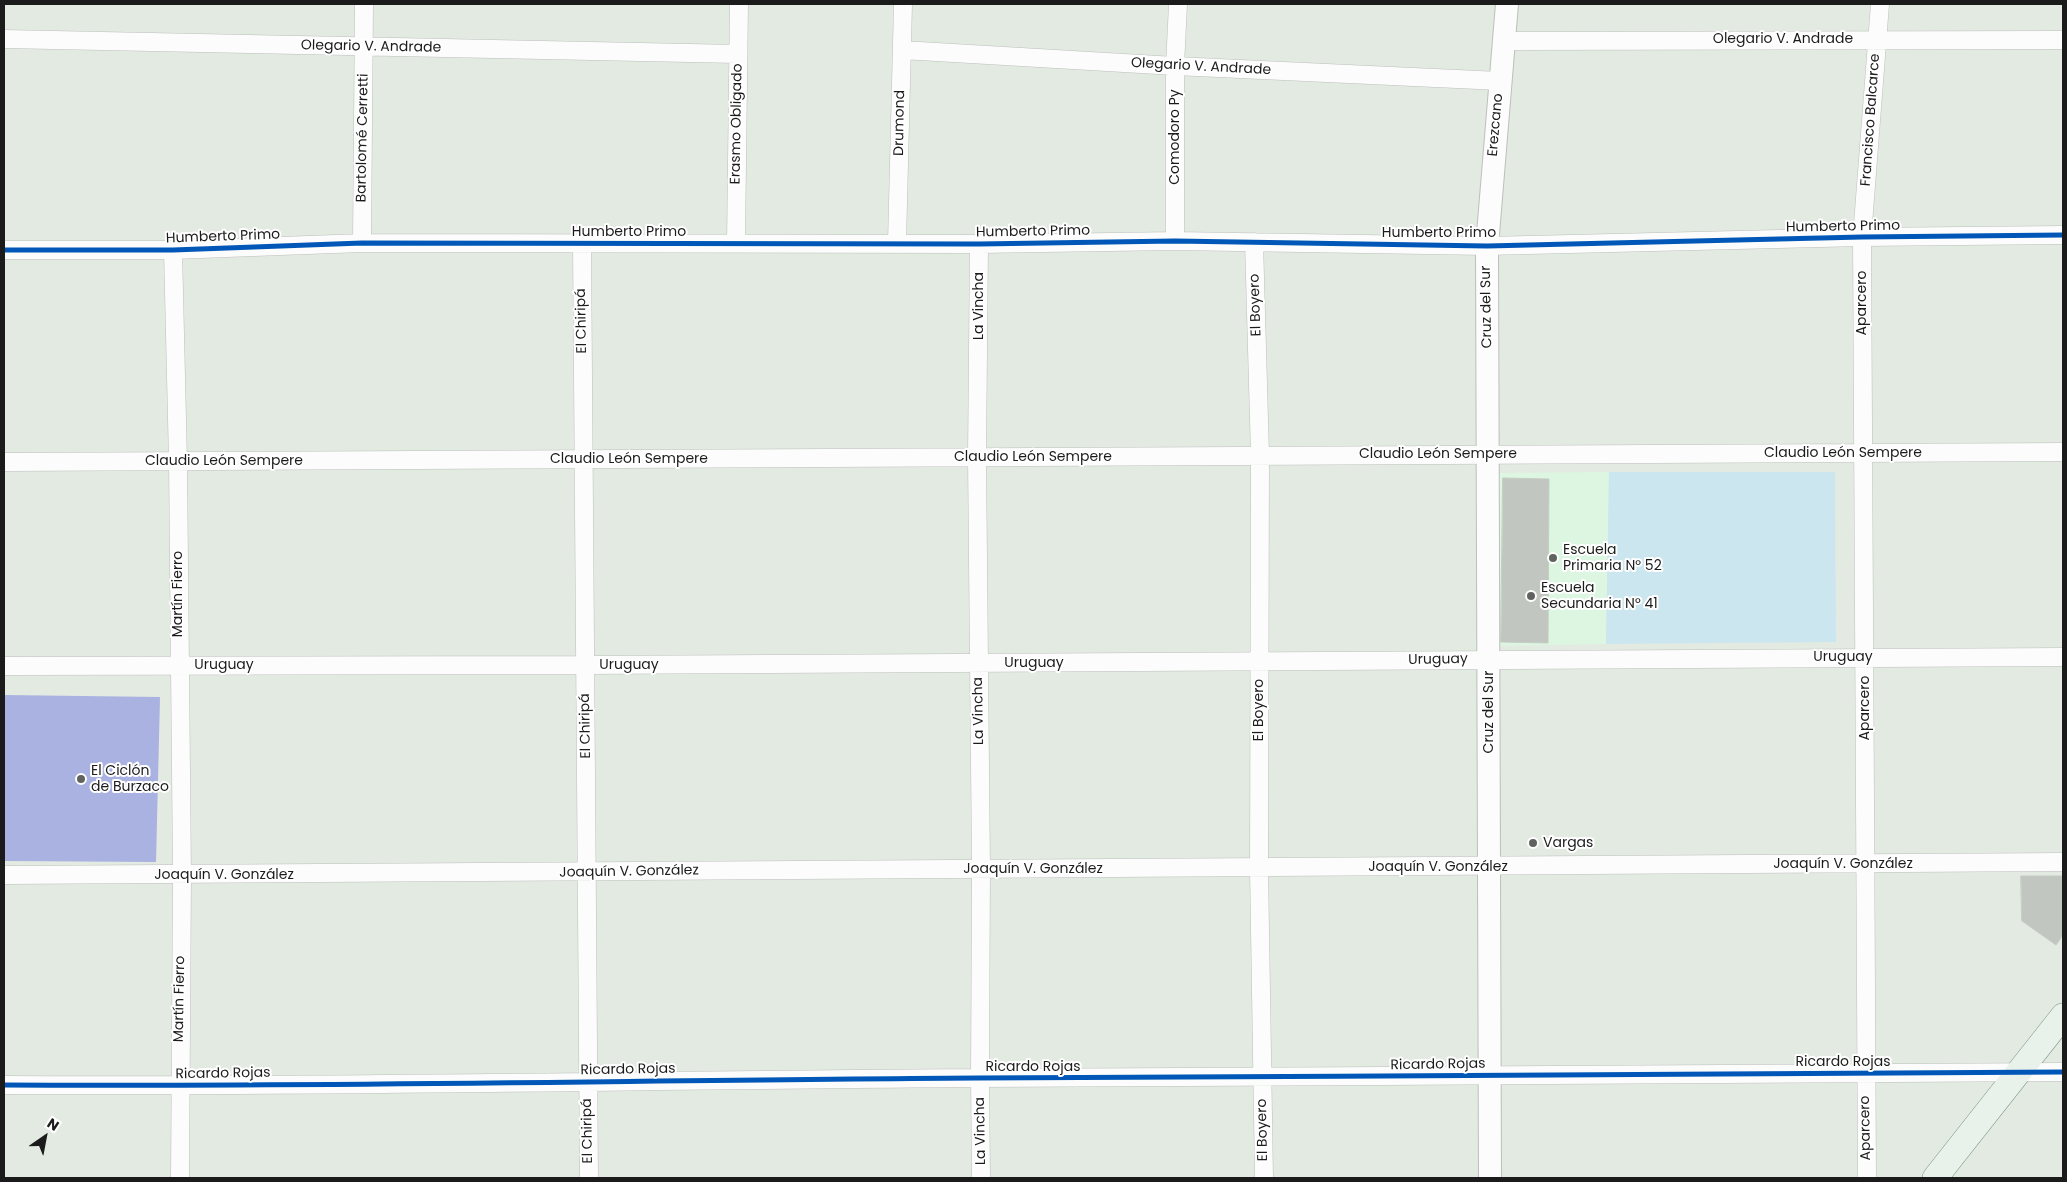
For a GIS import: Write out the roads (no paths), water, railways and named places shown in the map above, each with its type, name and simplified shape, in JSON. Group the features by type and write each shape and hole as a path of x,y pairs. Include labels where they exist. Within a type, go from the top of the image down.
{"main road":[{"path":"1935,1178 2063,1016"}],"street":[{"name":"Bartolomé Cerretti","path":"362,243 364,4"},
{"name":"Erasmo Obligado","path":"736,243 739,4"},
{"name":"Drumond","path":"897,243 903,4"},
{"name":"Comodoro Py","path":"1175,241 1178,4"},
{"name":"Erezcano","path":"1487,246 1507,4"},
{"name":"Francisco Balcarce","path":"1862,237 1880,4"},
{"name":"Olegario V. Andrade","path":"4,39 738,54"},
{"name":"Olegario V. Andrade","path":"1504,41 2063,40"},
{"name":"Olegario V. Andrade","path":"902,50 1176,66 1500,81"},
{"name":"Humberto Primo","path":"4,250 173,250 362,243 979,244 1175,241 1487,246 1862,237 2063,235"},
{"name":"Aparcero","path":"1862,237 1867,1178"},
{"name":"El Boyero","path":"1254,242 1260,455 1259,868 1264,1178"},
{"name":"El Chiripá","path":"582,243 589,1178"},
{"name":"La Vincha","path":"979,244 978,663 981,868 981,1178"},
{"name":"Cruz del Sur","path":"1487,246 1490,1178"},
{"name":"Martín Fierro","path":"173,250 178,461 178,665 182,876 180,1178"},
{"name":"Claudio León Sempere","path":"4,462 2063,452"},
{"name":"Uruguay","path":"4,666 585,665 2063,657"},
{"name":"Joaquín V. González","path":"4,875 182,876 981,868 1259,868 2063,862"},
{"name":"Ricardo Rojas","path":"4,1085 180,1086 980,1078 1262,1078 2063,1072"}],"place":[{"name":"Escuela Primaria N° 52","path":"1553,558"},
{"name":"Escuela Secundaria N° 41","path":"1531,596"},
{"name":"El Ciclón de Burzaco","path":"81,779"},
{"name":"Vargas","path":"1533,843"}]}
